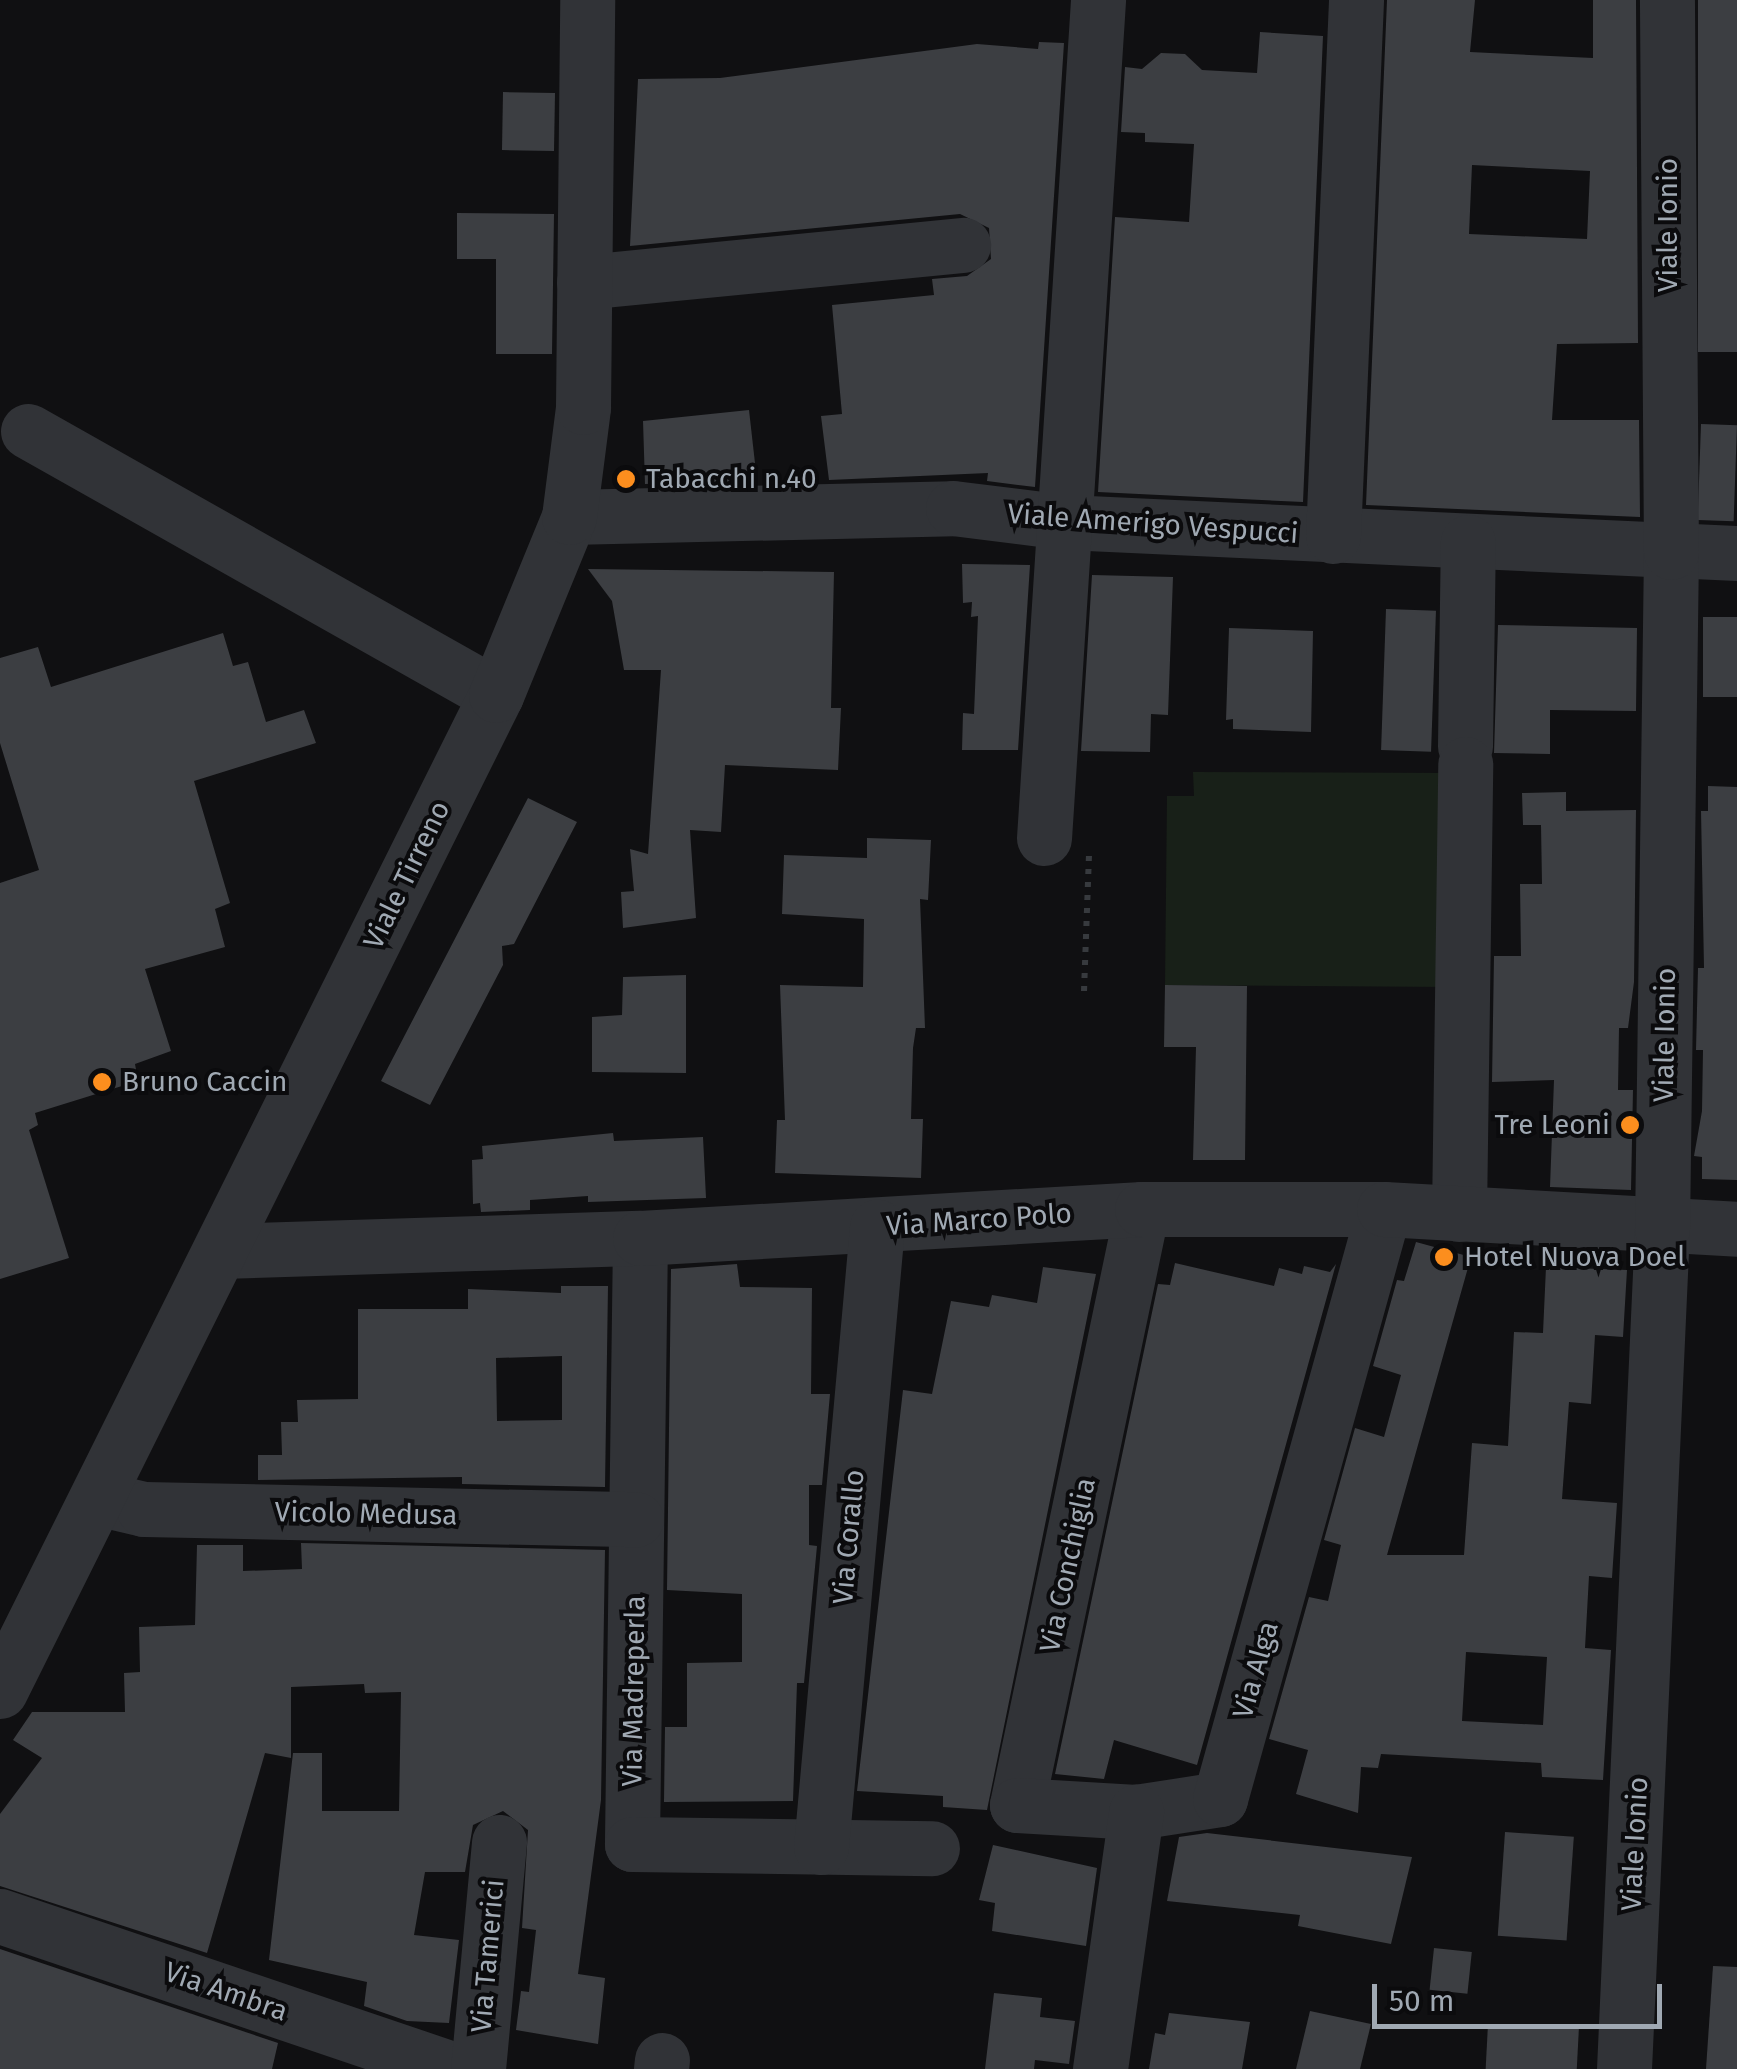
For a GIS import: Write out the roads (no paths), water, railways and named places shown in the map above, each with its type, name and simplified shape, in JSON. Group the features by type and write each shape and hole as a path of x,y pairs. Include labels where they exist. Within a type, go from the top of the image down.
{"street":[{"name":"Viale Tirreno","path":"0,1691 496,694 569,517 584,407 587,0"},
{"path":"1044,838 1098,0"},
{"path":"1333,536 1356,0"},
{"name":"Viale Ionio","path":"1624,2069 1662,1229 1670,552 1667,0"},
{"path":"584,282 963,245"},
{"path":"28,431 496,694"},
{"name":"Viale Amerigo Vespucci","path":"569,517 953,508 1066,522 1737,553"},
{"path":"1459,1214 1468,542"},
{"name":"Via Marco Polo","path":"220,1250 640,1238 1142,1209 1384,1209 1662,1229 1737,1229"},
{"name":"Via Conchiglia","path":"1136,1812 1017,1805 1142,1209"},
{"name":"Via Alga","path":"1136,1812 1220,1799 1384,1209"},
{"name":"Via Corallo","path":"821,1847 877,1227"},
{"name":"Via Madreperla","path":"640,1238 632,1844 932,1848"},
{"name":"Vicolo Medusa","path":"97,1498 144,1509 636,1519"},
{"path":"1100,2069 1136,1812"},
{"name":"Via Tamerici","path":"478,2069 499,1842"},
{"name":"Via Ambra","path":"0,1916 453,2069"}],"place":[{"name":"Tabacchi n.40","path":"626,479"},
{"name":"Bruno Caccin","path":"102,1082"},
{"name":"Tre Leoni","path":"1630,1125"},
{"name":"Hotel Nuova Doel","path":"1444,1257"}]}
